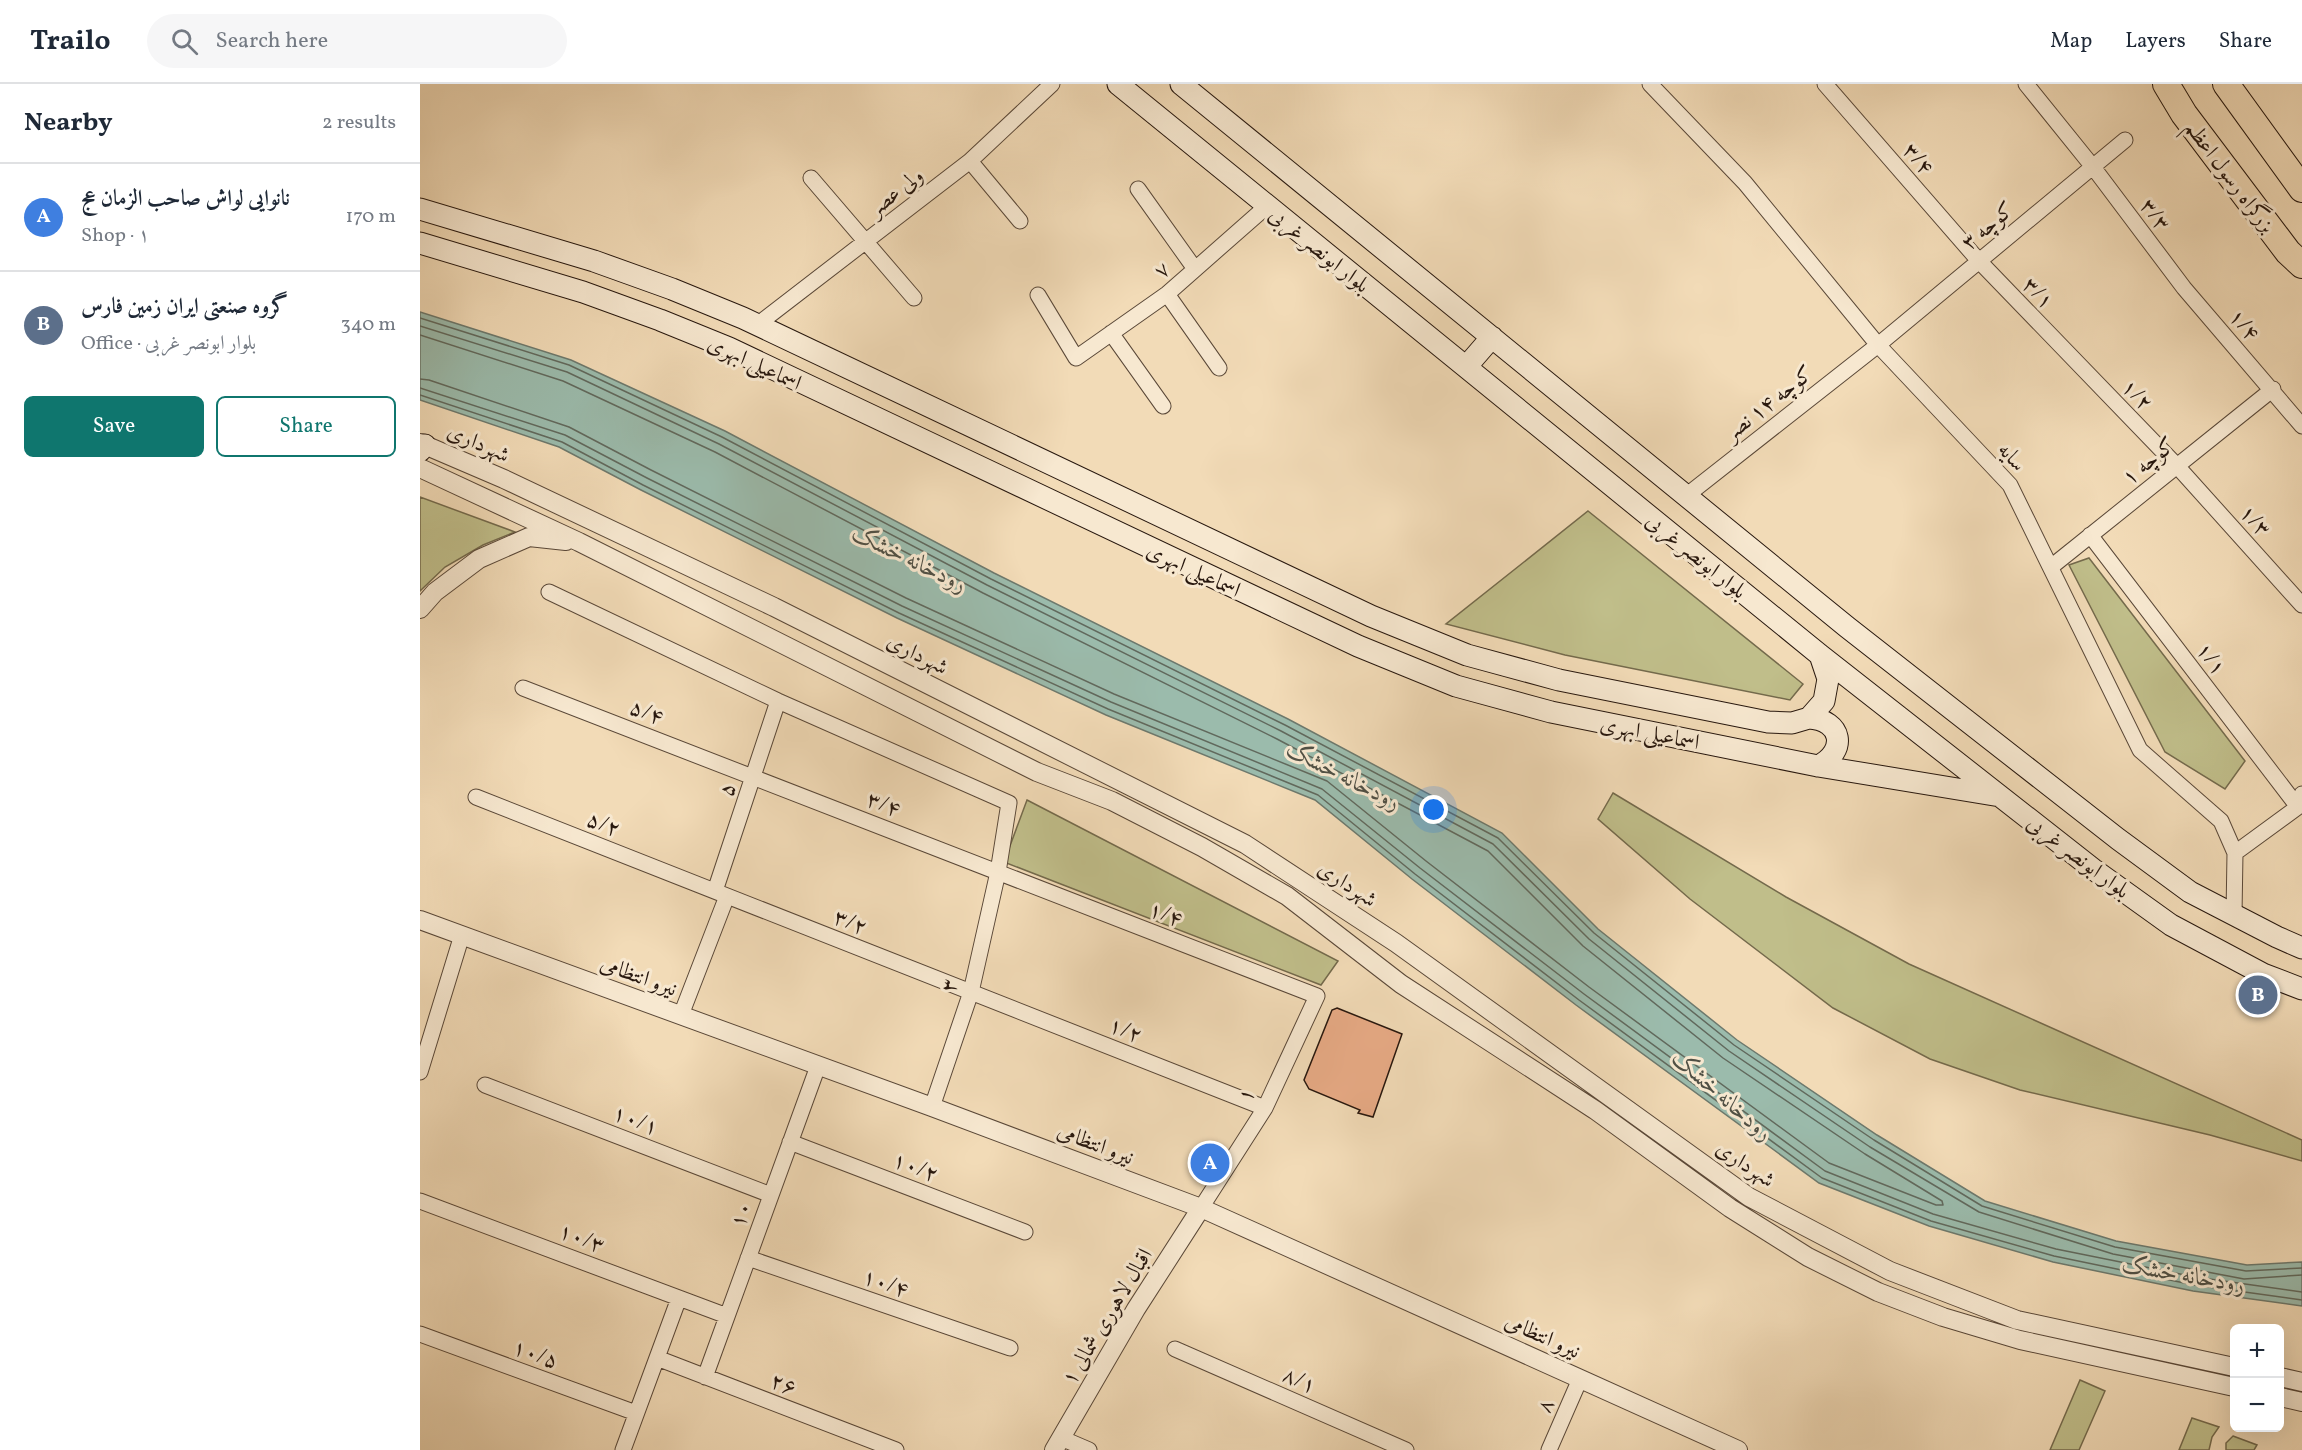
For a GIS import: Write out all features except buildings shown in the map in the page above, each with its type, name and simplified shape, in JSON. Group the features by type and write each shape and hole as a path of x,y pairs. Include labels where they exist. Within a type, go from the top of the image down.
{"highway":[{"name":"بزرگراه رسول اعظم","path":"2166,84 2184,114 2288,252 2302,265"},
{"path":"2226,84 2302,189"}],"main road":[{"name":"بلوار ابونصر غربی","path":"1118,84 1820,656 2093,869 2171,925 2263,974 2302,989"},
{"name":"بلوار ابونصر غربی","path":"1181,84 1847,627 2118,839 2190,891 2302,948"},
{"name":"اسماعیلی ابهری","path":"420,209 594,261 672,289 758,325 1371,616 1467,655 1559,680 1768,722 1792,723 1809,718"},
{"name":"اسماعیلی ابهری","path":"420,243 583,292 729,348 1358,646 1456,686 1551,712 1818,766 2000,796"},
{"path":"1466,367 1492,337"},
{"path":"1809,718 1824,701 1828,679 1820,656"},
{"path":"1809,718 1821,719 1832,726 1837,737 1836,750 1829,760 1818,766"}],"street":[{"name":"ولی عصر","path":"758,325 970,161 1052,84"},
{"name":"سایه","path":"1650,84 1745,183 1878,345 2010,485 2140,750 2221,821 2235,853 2234,915"},
{"name":"۳/۴","path":"1825,84 1979,261"},
{"name":"۳/۳","path":"2026,84 2093,167 2184,288"},
{"name":"کوچه ۳","path":"1878,345 2125,140"},
{"path":"970,161 1020,221"},
{"path":"811,178 914,298"},
{"path":"1138,189 1195,269"},
{"name":"۷","path":"1038,296 1076,358 1167,294 1267,206"},
{"name":"۳/۱","path":"1979,261 2067,353"},
{"name":"۱/۴","path":"2184,288 2302,426"},
{"path":"1167,294 1219,368"},
{"path":"1112,333 1163,406"},
{"name":"کوچه ۱۴ نصر","path":"1686,495 1878,345"},
{"name":"۱/۲","path":"2067,353 2177,466"},
{"name":"کوچه ۱","path":"2051,567 2272,389"},
{"name":"شهرداری","path":"422,446 504,479 774,607 1245,844 1396,943 1749,1197 1890,1271 2017,1320 2230,1366"},
{"name":"۱/۳","path":"2177,466 2302,605"},
{"name":"شهرداری","path":"420,468 579,542 1037,772 1112,801 1202,847 1287,896 1401,984 1595,1110 1730,1208 1808,1257 1878,1292 1943,1317 2020,1340 2230,1387"},
{"name":"۱/۱","path":"2090,535 2300,801"},
{"path":"420,609 435,592 478,559 529,537 579,542"},
{"path":"549,592 778,701"},
{"name":"۵/۴","path":"523,688 754,777"},
{"name":"۵","path":"681,1015 721,894 778,701"},
{"name":"۳","path":"778,701 1009,803 998,872 971,992 932,1107"},
{"name":"۳/۴","path":"754,777 998,872"},
{"name":"۵/۲","path":"476,798 721,894"},
{"path":"2235,853 2300,801"},
{"name":"۱/۴","path":"998,872 1317,996"},
{"name":"۳/۲","path":"721,894 971,992"},
{"name":"نیرو انتظامی","path":"420,920 1201,1208 1738,1450"},
{"path":"420,1072 462,935"},
{"name":"۱/۲","path":"971,992 1265,1108"},
{"name":"۱","path":"1201,1208 1265,1108 1317,996"},
{"name":"۱۰","path":"705,1377 818,1066"},
{"name":"۱۰/۱","path":"484,1085 771,1195"},
{"name":"۱۰/۲","path":"790,1142 1025,1232"},
{"name":"۱۰/۳","path":"420,1201 727,1316"},
{"name":"اقبال لاهوری شمالی ۱","path":"1058,1444 1136,1309 1201,1208"},
{"name":"۱۰/۴","path":"748,1258 1010,1348"},
{"path":"623,1450 679,1298"},
{"name":"۱۰/۵","path":"420,1334 636,1413"},
{"name":"۸/۱","path":"1175,1349 1406,1450"},
{"name":"۲۶","path":"657,1358 896,1450"},
{"name":"۸","path":"1549,1450 1580,1378"},
{"path":"2284,1378 2302,1382"},
{"path":"2284,1398 2302,1402"},
{"path":"1058,1444 1089,1450"}],"shaded area":[{"path":"420,497 515,532 483,545 445,567 420,591"},
{"path":"1588,511 1803,684 1790,700 1565,655 1446,624"},
{"path":"2089,558 2245,761 2225,789 2165,752 2069,565"},
{"path":"1613,793 1786,897 1909,964 2302,1140 2302,1161 2210,1135 2020,1090 1930,1059 1833,1008 1690,899 1598,819"},
{"path":"1027,800 1338,961 1321,985 1004,862"},
{"path":"2080,1380 2105,1391 2079,1450 2050,1450"},
{"path":"2192,1418 2219,1427 2212,1437 2209,1450 2179,1450"},
{"path":"2233,1436 2257,1445 2254,1450 2226,1450 2226,1443"}],"water":[{"name":"رودخانه خشک","path":"420,312 571,360 725,431 994,573 1288,719 1502,833 1598,929 1737,1040 1877,1135 1985,1201 2116,1241 2247,1265 2302,1262 2302,1306 2193,1291 2053,1262 1929,1226 1819,1183 1576,1005 1412,879 1315,800 1106,715 897,618 559,447 420,400"}],"place":[{"name":"گروه صنعتی ایران زمین فارس","path":"2258,995"},
{"name":"نانوایی لواش صاحب الزمان عج","path":"1210,1163"}]}
